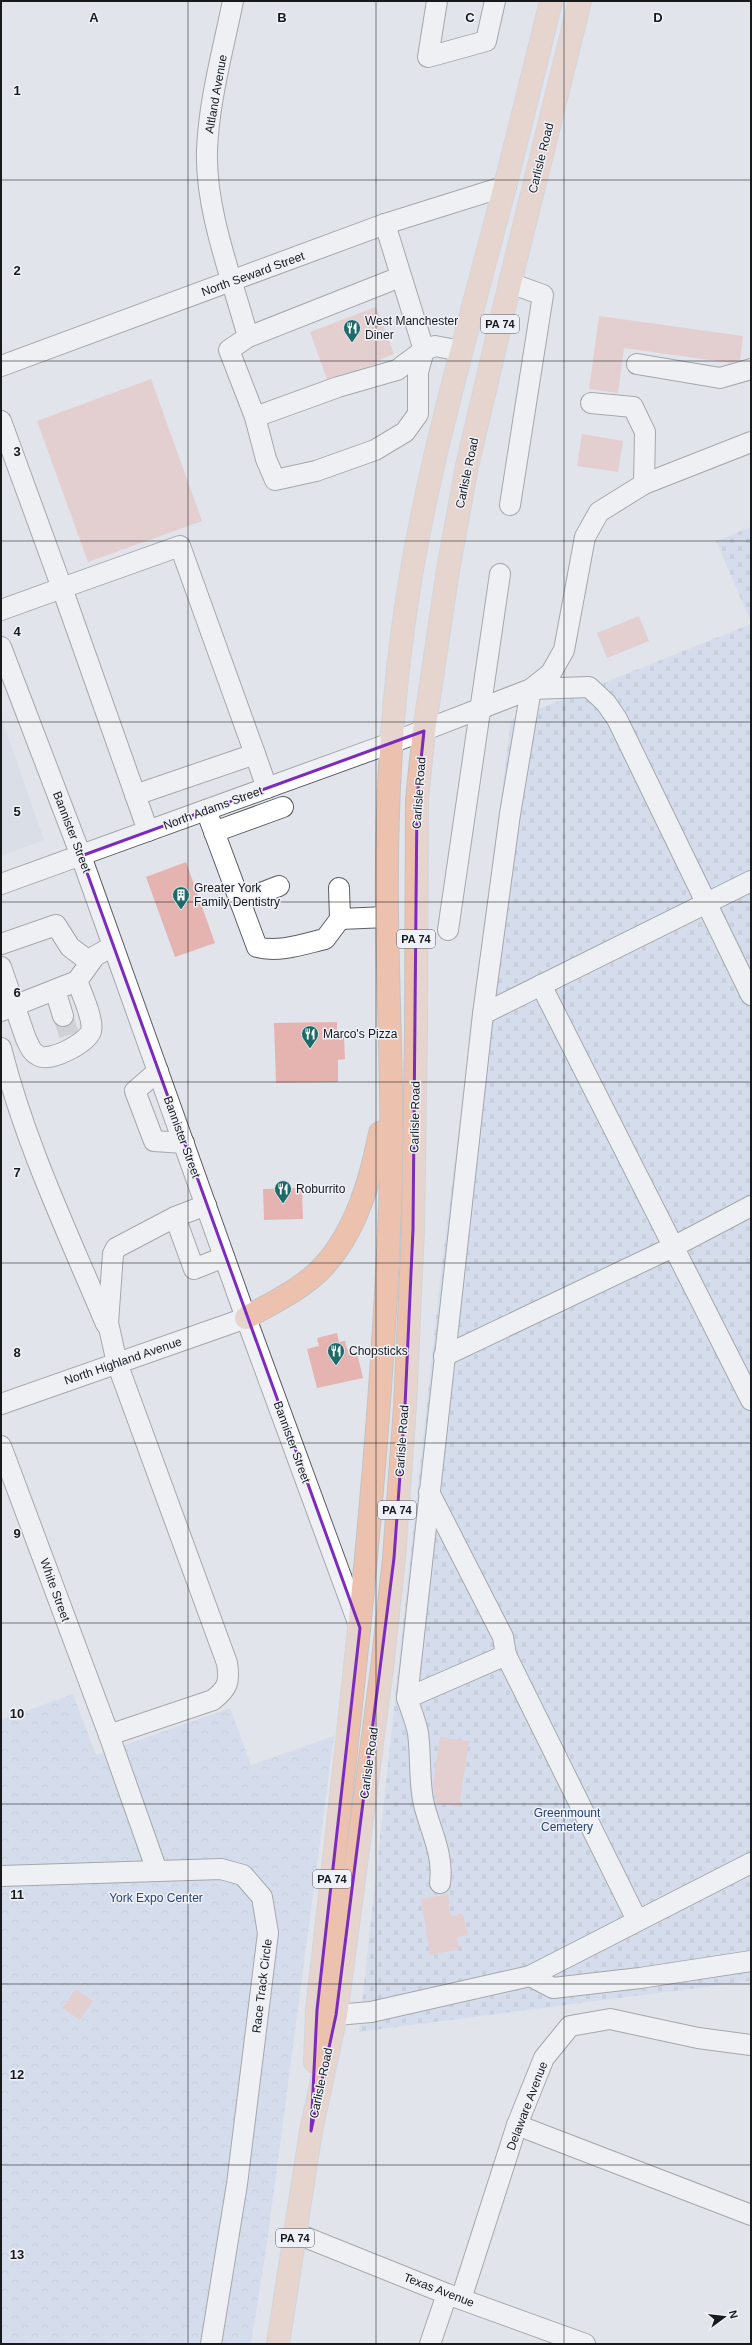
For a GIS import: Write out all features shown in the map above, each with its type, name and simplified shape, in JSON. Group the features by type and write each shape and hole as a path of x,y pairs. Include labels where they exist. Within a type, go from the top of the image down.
{"main road":[{"name":"Carlisle Road","path":"311,2131 317,2010 360,1628 378,1428 385,1329 390,1198 387,834 391,743 401,638 417,537 436,445 506,186 551,1"},
{"name":"Carlisle Road","path":"311,2131 336,2015 393,1566 405,1406 413,1221 416,1030 416,799 424,731 448,570 467,466 510,283 580,1"},
{"path":"246,1318 293,1291 322,1268 338,1248 357,1213 373,1170 390,1088"},
{"path":"360,1628 368,1651 371,1674 365,1791"},
{"name":"PA 74","path":"278,2344 311,2131"}],"street":[{"name":"Altland Avenue","path":"233,1 210,115 207,151 209,185 215,218 248,337"},
{"path":"437,1 428,57 486,41 495,1"},
{"name":"North Seward Street","path":"1,366 233,282 385,224 506,186"},
{"path":"385,224 400,277 424,350 418,372 418,414 405,432 375,450 316,471 275,480 266,458 255,417 229,350 248,337 400,277"},
{"path":"510,283 543,295 510,505"},
{"path":"255,417 338,387 397,370 424,350 435,346 461,351"},
{"path":"636,364 720,378 751,369"},
{"path":"591,403 632,408 645,432 644,484"},
{"path":"1,421 148,831"},
{"path":"440,1883 442,1868 436,1838 424,1804 419,1779 418,1733 407,1698 483,1014 510,814 531,689 551,673 564,650 585,537 599,512 644,484 751,442"},
{"path":"1,610 180,546 255,754 264,814"},
{"path":"448,930 500,574"},
{"name":"Bannister Street","path":"1,647 81,856 246,1318 360,1628"},
{"path":"531,689 589,687 606,703 617,719 751,995"},
{"name":"North Adams Street","path":"1,884 424,731 531,689"},
{"path":"135,795 255,754"},
{"path":"214,832 283,807"},
{"path":"206,810 257,947 266,950 325,939 340,919 339,888"},
{"path":"483,1014 751,881"},
{"path":"240,901 279,886"},
{"path":"340,919 387,917"},
{"path":"1,944 56,925 70,947 90,962"},
{"path":"8,1008 77,981 95,956 113,946"},
{"path":"1,967 8,1008 32,1051 40,1057 54,1056 71,1041 87,1038 91,1029 88,1011 77,981"},
{"path":"541,985 751,1400"},
{"path":"54,990 63,1016"},
{"path":"1,1048 9,1079 41,1174 108,1328 117,1364 227,1663 229,1677 224,1691 213,1700 109,1735"},
{"path":"158,1071 135,1090 154,1141 184,1143"},
{"path":"108,1328 113,1254 116,1248 174,1217 206,1205"},
{"path":"444,1356 673,1247 751,1206"},
{"path":"174,1217 194,1269 224,1257"},
{"name":"North Highland Avenue","path":"1,1404 246,1318"},
{"name":"White Street","path":"1,1446 109,1735 157,1871"},
{"path":"429,1492 503,1637 506,1655 637,1920"},
{"path":"407,1698 506,1655"},
{"path":"336,2015 371,2012 530,1976 751,1862"},
{"name":"Race Track Circle","path":"1,1876 221,1869 243,1874 262,1897 268,1933 237,2184 211,2344"},
{"path":"530,1976 553,1988 640,1978 751,1961"},
{"name":"Delaware Avenue","path":"430,2344 454,2297 517,2125 544,2058 570,2026 610,2019 698,2038 751,2045"},
{"path":"517,2125 751,2215"},
{"name":"Texas Avenue","path":"295,2233 454,2297 585,2344"}],"highlighted area":[{"path":"424,731 417,799 413,1229 405,1406 394,1558 336,2015 311,2131 317,2010 360,1628 81,856"}],"shaded area":[{"path":"1,716 44,840 1,856"}],"green space":[{"path":"751,527 751,622 716,541"},
{"name":"Greenmount Cemetery","path":"751,624 751,1981 359,2032 442,1263 511,720"},
{"name":"York Expo Center","path":"73,1694 96,1755 230,1708 251,1765 334,1736 268,2236 251,2344 1,2344 1,1720"}],"building":[{"name":"West Manchester Diner","path":"376,307 394,354 376,361 377,364 327,379 310,332"},
{"path":"599,316 743,336 740,360 731,363 624,348 618,393 589,389"},
{"path":"151,379 202,521 88,562 37,421"},
{"path":"582,434 623,441 618,472 577,466"},
{"path":"639,616 649,641 607,658 597,633"},
{"name":"Greater York Family Dentistry","path":"186,862 215,943 175,957 146,877"},
{"name":"Marco's Pizza","path":"337,1022 337,1038 344,1037 345,1059 338,1060 338,1082 276,1083 274,1023"},
{"name":"Roburrito","path":"302,1188 303,1219 264,1220 263,1189"},
{"name":"Chopsticks","path":"337,1333 339,1342 345,1341 349,1355 357,1353 363,1378 317,1388 307,1349 319,1346 317,1338"},
{"path":"440,1737 469,1741 459,1807 436,1803 433,1785"},
{"path":"448,1894 450,1913 453,1916 463,1914 468,1935 457,1937 459,1949 430,1955 421,1899"},
{"path":"76,1989 93,2001 80,2020 62,2008"}],"tunnel":[{"path":"63,1016 69,1035"}],"place":[{"name":"West Manchester Diner","path":"352,343"},
{"name":"Greater York Family Dentistry","path":"181,910"},
{"name":"Marco's Pizza","path":"310,1049"},
{"name":"Roburrito","path":"283,1204"},
{"name":"Chopsticks","path":"336,1366"}]}
